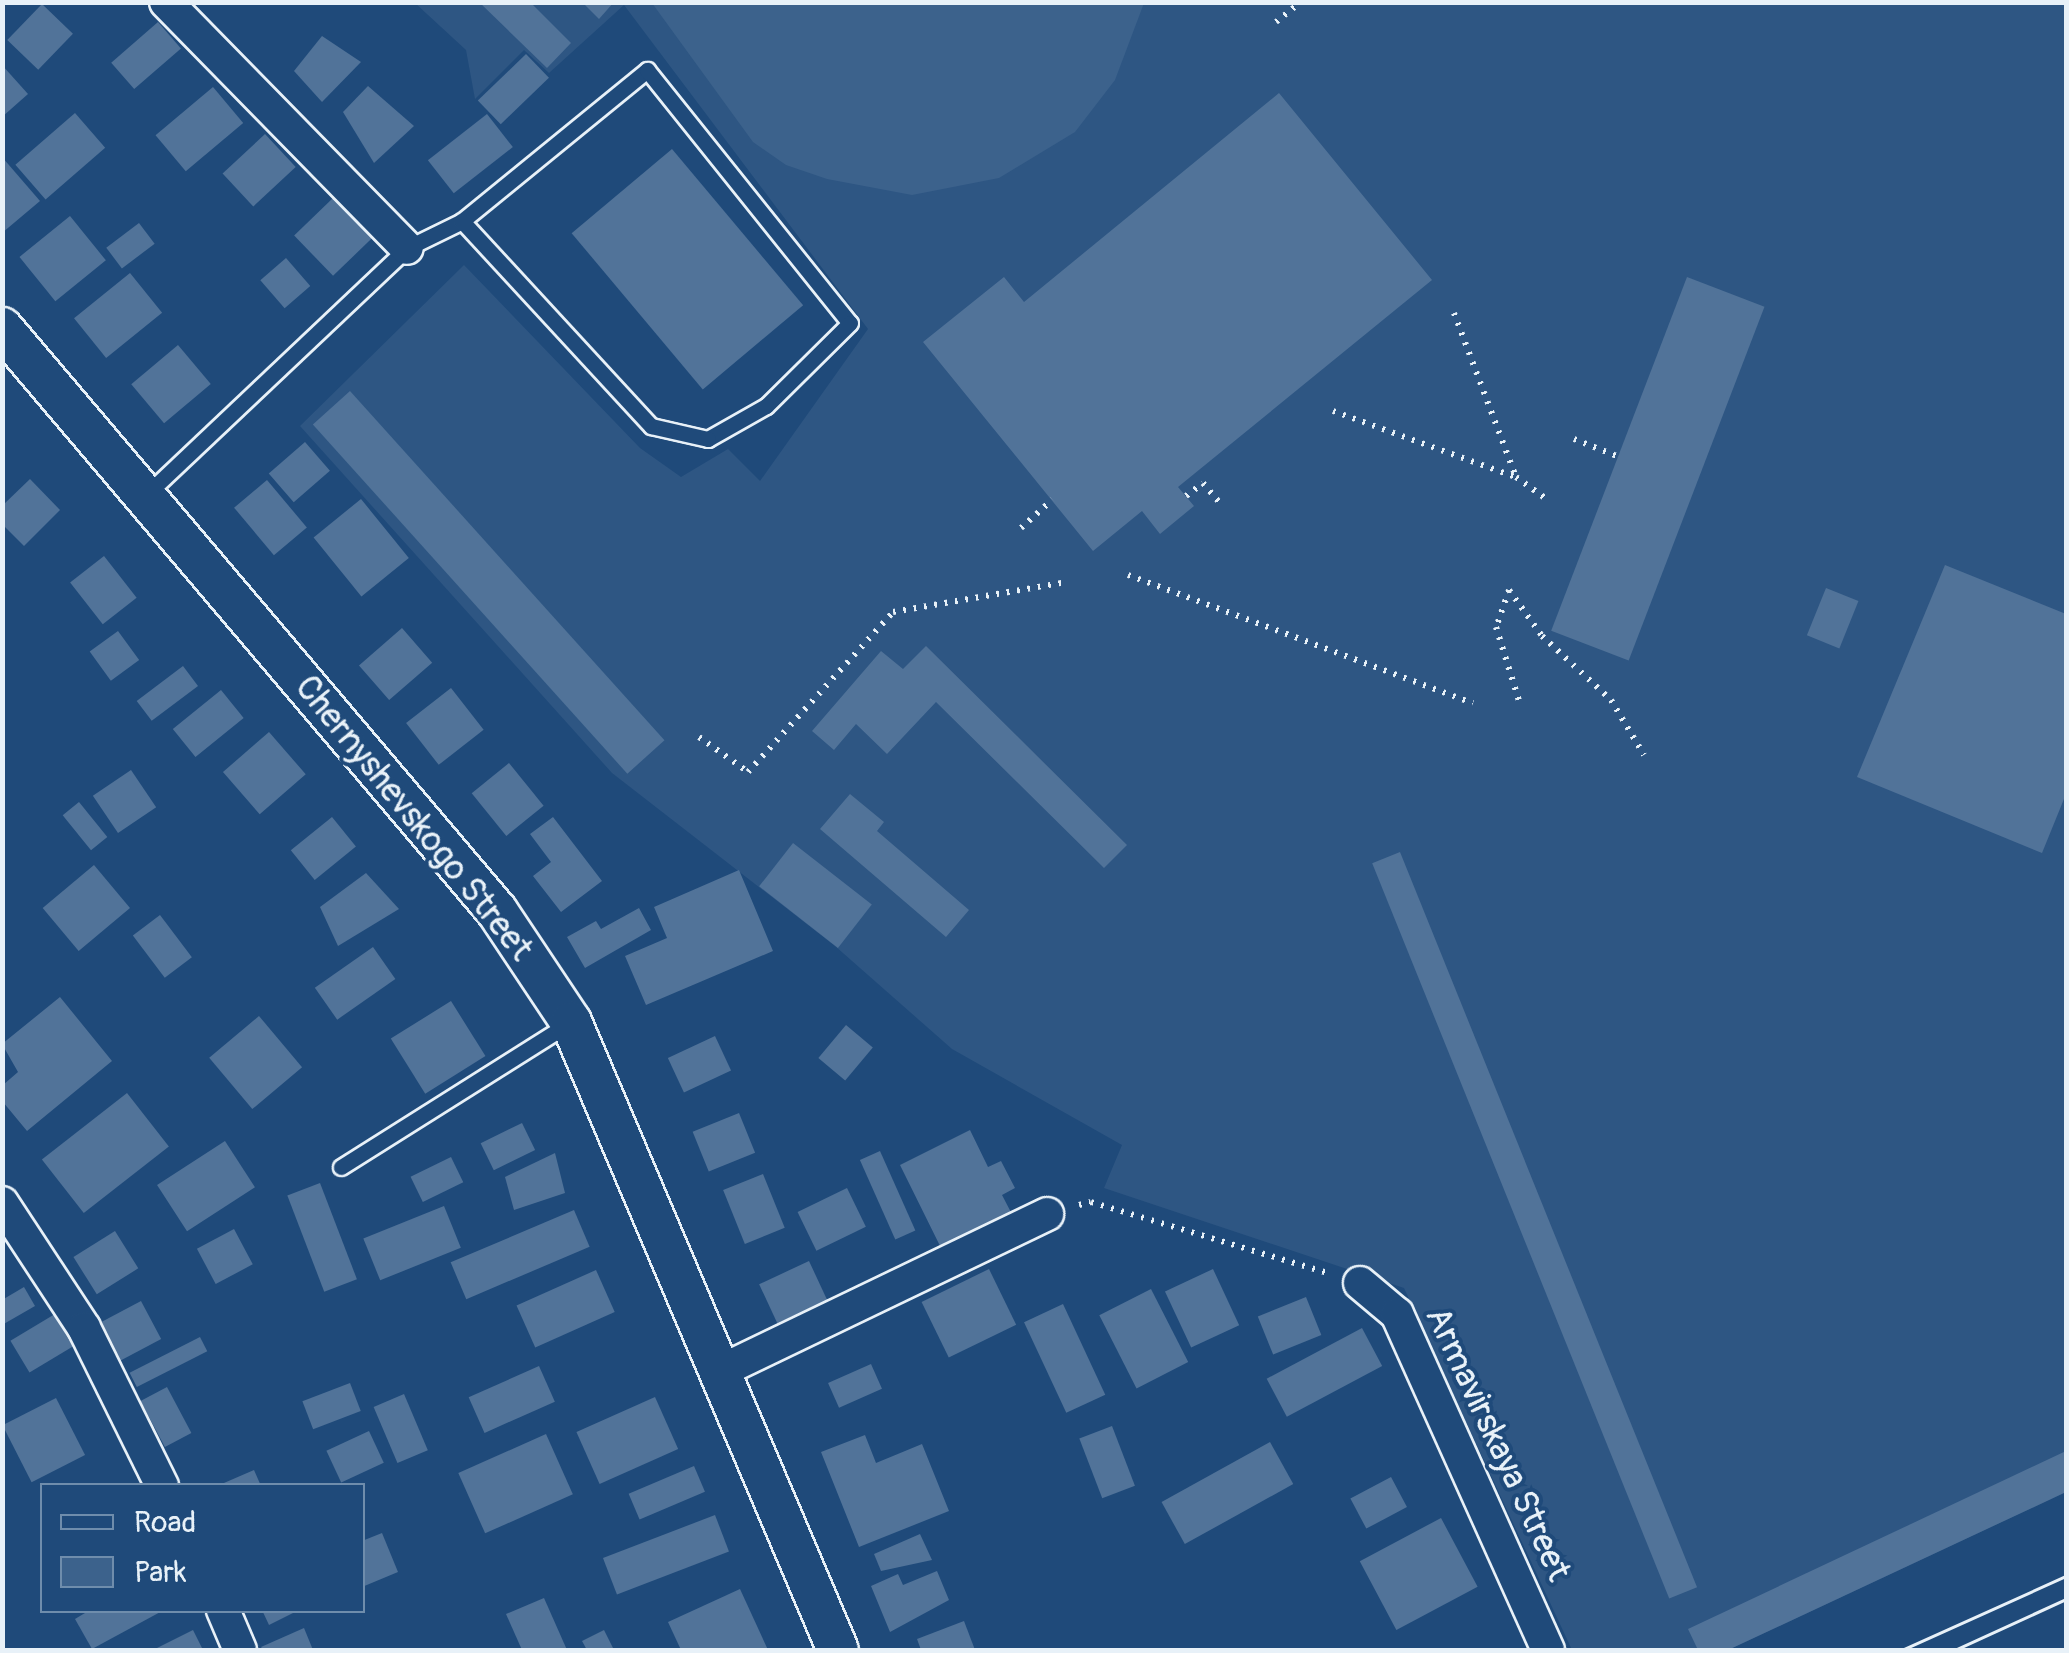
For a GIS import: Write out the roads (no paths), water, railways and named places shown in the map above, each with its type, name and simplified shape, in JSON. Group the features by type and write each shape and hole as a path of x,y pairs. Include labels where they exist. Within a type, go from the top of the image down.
{"street":[{"path":"166,2 407,248"},
{"name":"Chernyshevskogo Street","path":"2,328 148,492 497,911 571,1022 837,1650"},
{"path":"2,1203 84,1328 161,1483"},
{"path":"721,1370 1047,1214"},
{"name":"Armavirskaya Street","path":"1360,1283 1397,1314 1548,1650"},
{"path":"225,1613 240,1650"}],"lane":[{"path":"148,492 407,248 462,220 647,70 850,323 766,406 708,438 652,426 462,220"},
{"path":"341,1167 571,1022"}],"tram line":[{"path":"1902,1650 2066,1576"},
{"path":"1955,1650 2066,1599"}]}
